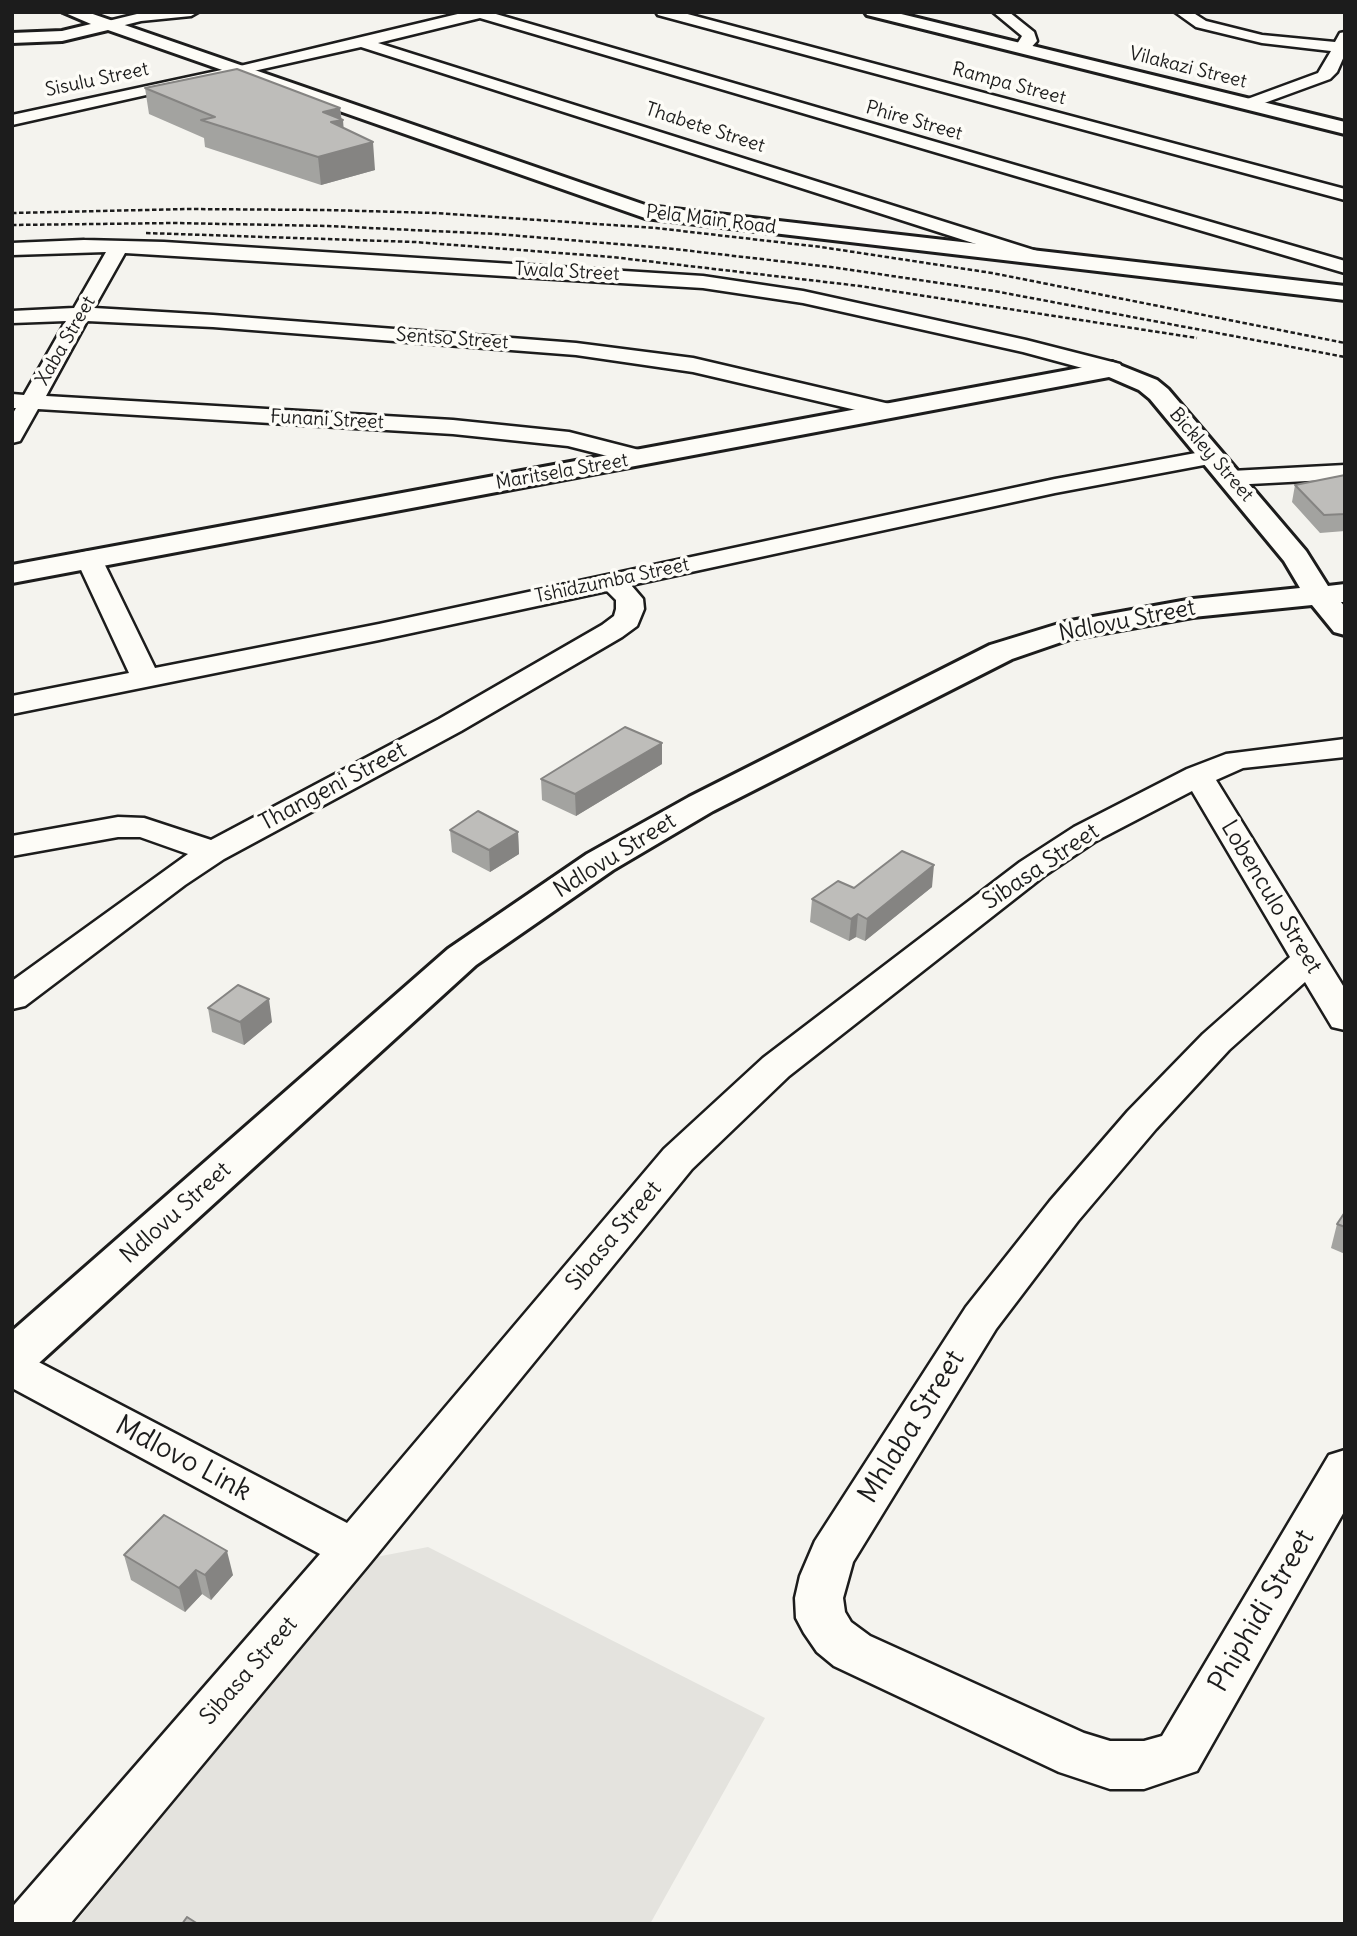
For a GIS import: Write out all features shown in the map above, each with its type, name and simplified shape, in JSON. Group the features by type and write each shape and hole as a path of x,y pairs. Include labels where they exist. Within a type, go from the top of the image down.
{"street":[{"name":"Pela Main Road","path":"71,12 645,212 1345,293"},
{"path":"12,38 62,36 141,17 191,12"},
{"name":"Rampa Street","path":"663,12 1345,195"},
{"name":"Vilakazi Street","path":"873,12 1345,128"},
{"path":"1000,12 1029,35 1029,41 1022,49"},
{"path":"1182,12 1201,24 1262,39 1343,44 1329,72 1324,76 1248,104"},
{"name":"Sisulu Street","path":"12,120 364,43 474,13"},
{"name":"Phire Street","path":"474,13 1345,267"},
{"name":"Thabete Street","path":"364,43 1032,256"},
{"name":"Twala Street","path":"12,249 120,246 704,282 803,297 1027,346 1112,369"},
{"name":"Xaba Street","path":"12,436 22,401 80,314 120,246"},
{"name":"Sentso Street","path":"12,317 80,314 576,349 693,365 886,410"},
{"name":"Maritsela Street","path":"12,573 1112,369"},
{"name":"Bickley Street","path":"1112,369 1148,385 1159,394 1296,557 1336,592 1345,626"},
{"name":"Funani Street","path":"22,401 453,427 569,439 639,457"},
{"name":"Tshidzumba Street","path":"12,705 379,632 1055,486 1212,457"},
{"path":"1231,478 1345,472"},
{"path":"89,559 146,678"},
{"name":"Thangeni Street","path":"12,998 162,886 213,852 450,725 612,631 626,620 631,609 629,599 612,580"},
{"name":"Ndlovu Street","path":"12,1359 462,957 612,856 713,797 1000,652 1065,631 1193,608 1336,592"},
{"name":"Sibasa Street","path":"34,1924 353,1549 678,1159 776,1067 1032,869 1084,834 1198,776 1237,760 1345,748"},
{"name":"Lobenculo Street","path":"1198,776 1345,1018"},
{"path":"12,846 118,827 144,828 213,852"},
{"name":"Mhlaba Street","path":"1179,1754 1144,1765 1110,1765 1077,1755 852,1651 834,1637 821,1618 819,1598 832,1555 981,1318 1014,1274 1142,1120 1216,1042 1308,960"},
{"name":"Mdlovo Link","path":"12,1368 353,1549"},
{"name":"Phiphidi Street","path":"1179,1754 1345,1468"}],"shaded area":[{"path":"428,1547 765,1718 650,1924 74,1924 376,1557"}],"building":[{"path":"237,69 340,108 323,112 343,120 331,122 373,142 318,157 201,120 215,117 145,88"},
{"path":"1345,475 1345,514 1324,515 1295,485"},
{"path":"625,727 662,743 575,794 541,779"},
{"path":"478,811 518,832 489,850 450,830"},
{"path":"902,851 934,865 867,919 858,914 851,919 812,899 838,881 854,888"},
{"path":"238,985 269,999 240,1022 208,1008"},
{"path":"1345,1212 1345,1227 1337,1224"},
{"path":"164,1515 227,1551 205,1575 196,1570 179,1588 124,1555"},
{"path":"187,1917 198,1924 182,1924"}],"railway":[{"path":"12,213 188,209 326,210 436,213 656,228 821,247 992,273 1345,343"},
{"path":"12,225 174,223 328,226 497,234 665,248 831,267 994,291 1345,357"},
{"path":"146,233 415,242 612,257 860,286 1197,338"}]}
